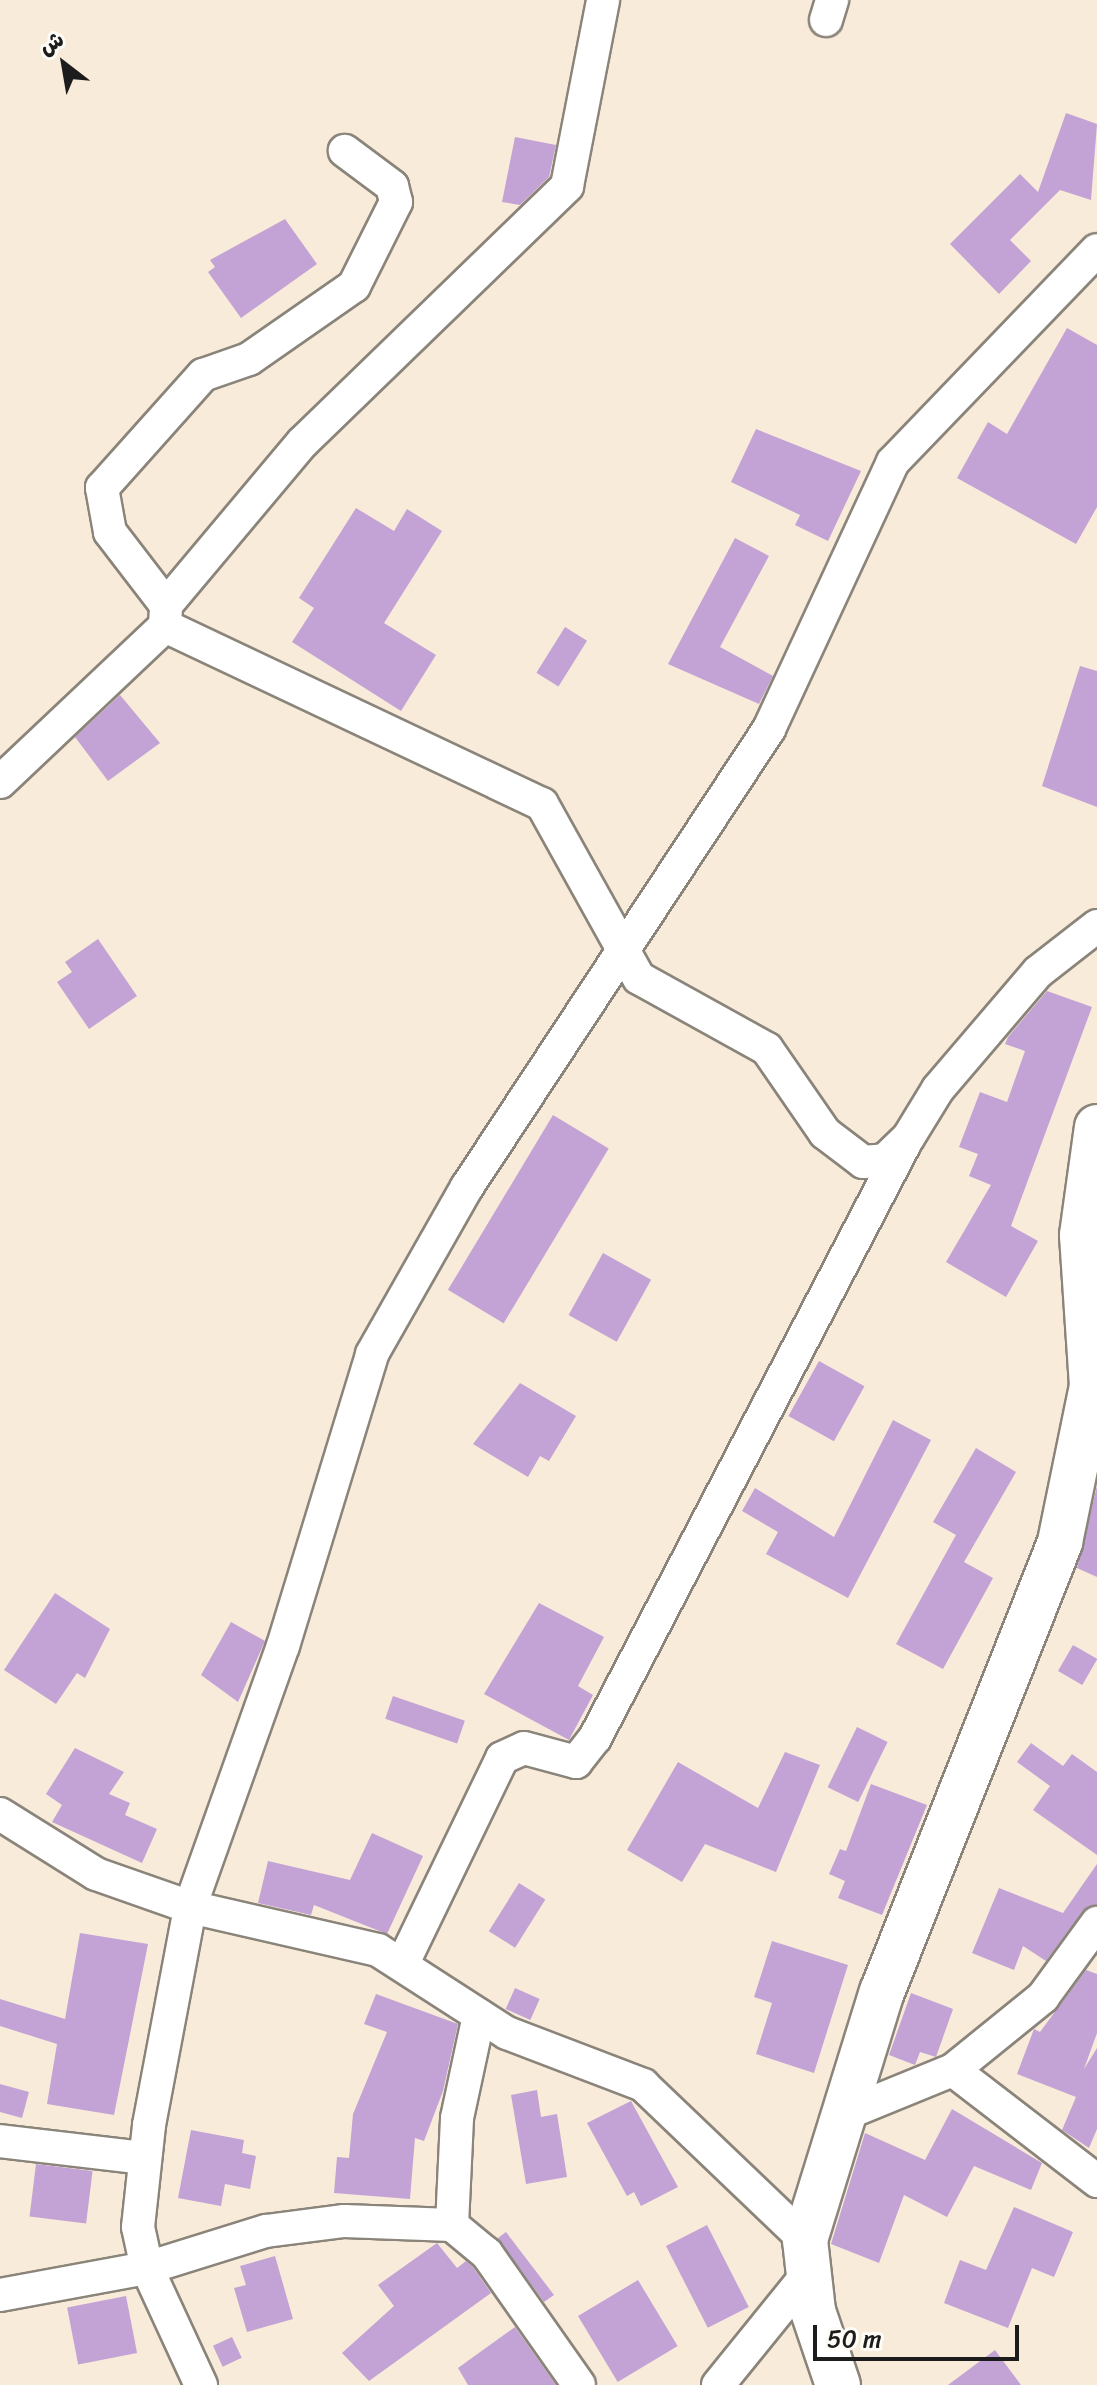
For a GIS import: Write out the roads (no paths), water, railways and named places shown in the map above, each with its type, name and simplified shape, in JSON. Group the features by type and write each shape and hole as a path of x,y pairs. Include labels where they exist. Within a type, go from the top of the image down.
{"main road":[{"path":"838,2385 806,2257 882,1992 1064,1527 1092,1386 1082,1235 1097,1127"}],"street":[{"path":"0,782 165,615 303,442 567,186 603,0"},
{"path":"345,151 392,186 396,202 354,286 249,359 203,375 102,488 110,532 165,615 542,804 557,822 624,958 660,994 767,1049 842,1151 863,1162 885,1160 908,1138"},
{"path":"201,2385 147,2268 138,2227 144,2158 190,1907 283,1646 372,1354 467,1187 624,958 769,729 893,462 1097,250"},
{"path":"404,1961 502,1758 524,1748 576,1762 595,1738 908,1138 938,1089 1038,972 1097,926"},
{"path":"0,1814 96,1874 190,1907 338,1938 404,1961 507,2033 660,2096 806,2257 718,2385"},
{"path":"845,2114 953,2070 1043,1997 1097,1923"},
{"path":"452,2225 458,2106 479,2015"},
{"path":"953,2070 1097,2181"},
{"path":"0,2141 144,2158"},
{"path":"0,2295 147,2268 266,2231 344,2221 452,2225 487,2254 579,2385"}]}
